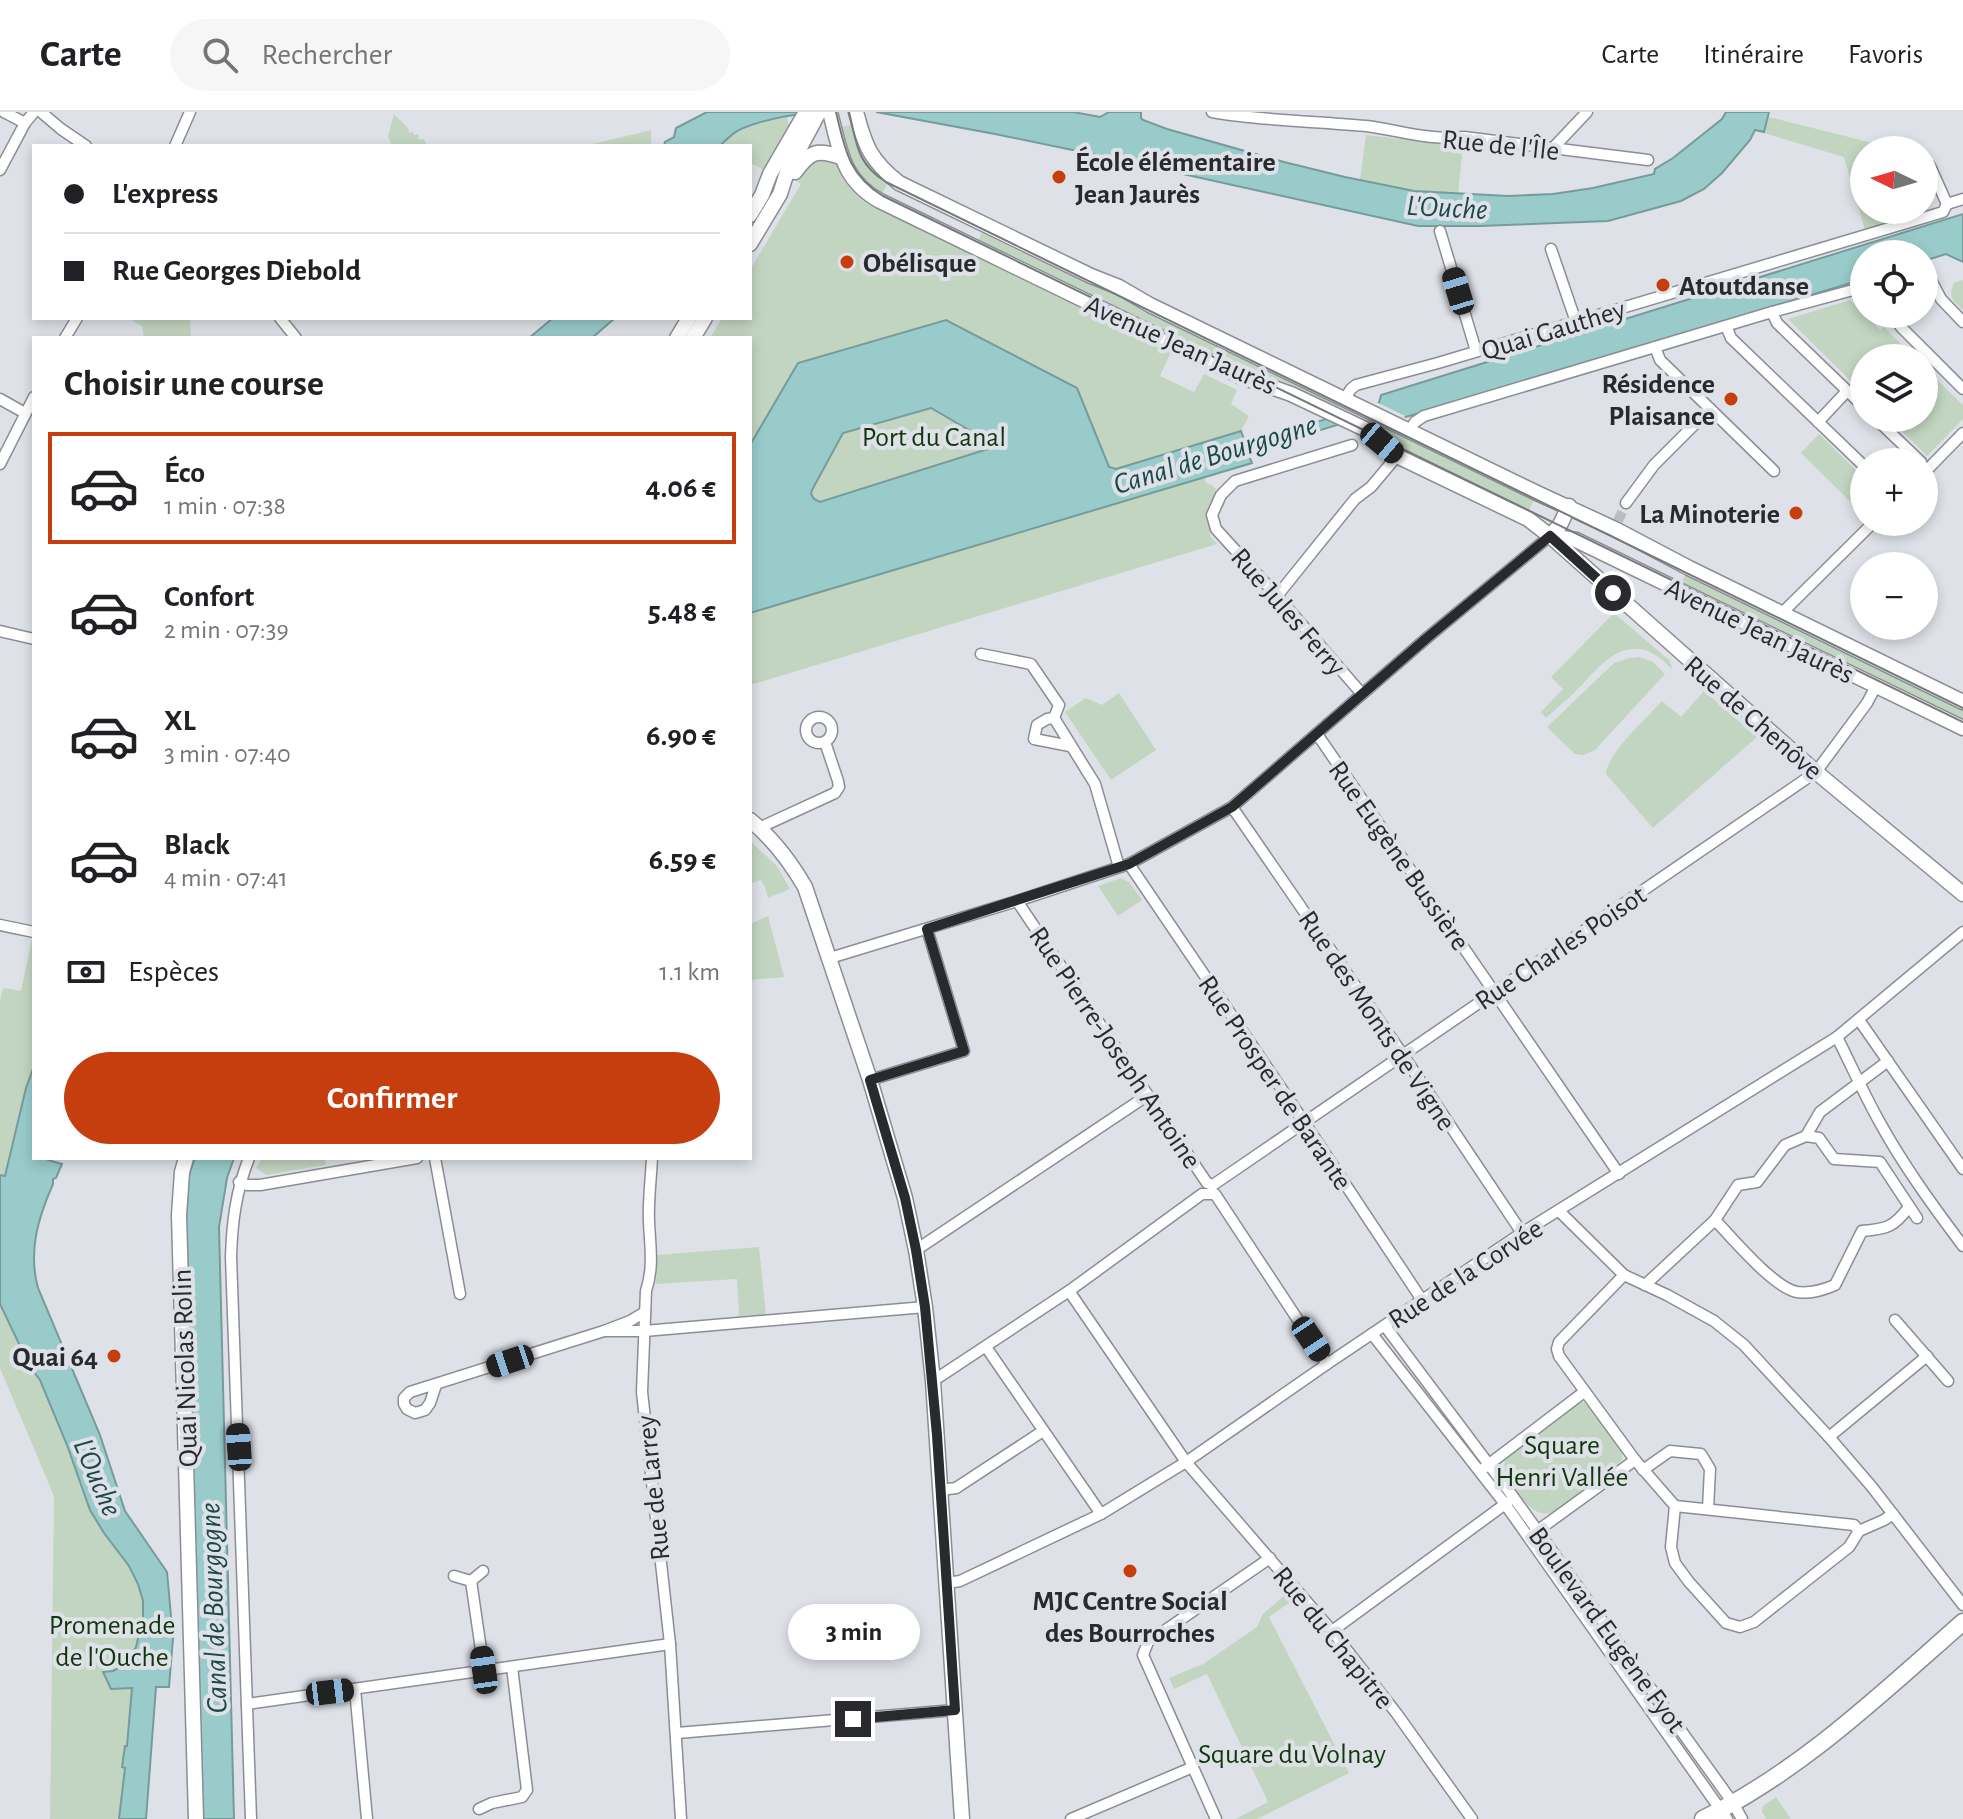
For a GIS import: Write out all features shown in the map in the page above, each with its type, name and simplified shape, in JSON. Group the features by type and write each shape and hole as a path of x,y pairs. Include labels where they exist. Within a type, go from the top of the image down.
{"main road":[{"path":"752,212 806,112"},
{"path":"780,194 787,172 819,112"},
{"path":"830,112 841,157"},
{"name":"Avenue Jean Jaurès","path":"856,112 867,149 899,183 1119,287 1150,305 1539,494 1616,525 1784,614 1963,702"},
{"path":"752,240 804,158 812,153 824,152 841,157"},
{"name":"Avenue Jean Jaurès","path":"841,157 857,185 883,203 1232,373 1301,399 1367,430 1397,456 1528,519 1550,536 1576,540 1963,728"},
{"path":"1550,536 1560,525 1569,506"},
{"name":"Rue de Chenôve","path":"1550,536 1816,772 1963,894"},
{"path":"755,824 805,887 870,1080 905,1198 916,1250 933,1381 962,1819"},
{"name":"Quai Nicolas Rolin","path":"185,1160 179,1215 196,1819"},
{"path":"1703,1819 1727,1811 1833,1736 1963,1622"}],"street":[{"path":"4,112 25,123"},
{"path":"0,170 34,112"},
{"path":"41,112 83,144"},
{"path":"176,144 190,112"},
{"name":"Rue de l'Île","path":"1212,112 1381,128 1448,139 1464,137 1648,160"},
{"path":"1553,148 1587,112"},
{"path":"1938,184 1947,204"},
{"name":"Quai Gauthey","path":"1344,400 1356,385 1943,212 1947,204 1963,199"},
{"path":"1440,231 1476,351"},
{"path":"1551,249 1576,322"},
{"path":"1409,431 1424,416 1850,291"},
{"path":"1938,293 1963,322"},
{"path":"1772,312 1777,323 1850,394"},
{"path":"282,320 294,336"},
{"path":"1726,326 1731,338 1850,453"},
{"path":"1902,328 1963,389"},
{"path":"1655,347 1660,360 1774,471"},
{"path":"1818,422 1847,391"},
{"path":"0,399 25,413"},
{"path":"0,464 32,401"},
{"path":"1626,503 1654,465 1710,409"},
{"path":"1889,432 1905,448"},
{"path":"1938,455 1963,433"},
{"name":"Rue Jules Ferry","path":"1352,445 1235,481 1221,495 1212,515 1216,529 1362,694"},
{"path":"1277,596 1355,499 1371,487 1397,456"},
{"path":"830,958 1124,866 1232,807 1550,536"},
{"path":"1784,614 1860,536"},
{"path":"0,631 32,639"},
{"name":"Rue Prosper de Barante","path":"981,654 1031,664 1059,705 1054,718 1095,784 1124,866 1304,1122 1422,1300"},
{"name":"Rue Charles Poisot","path":"933,1381 1069,1291 1304,1122 1816,772 1876,686"},
{"path":"1054,718 1037,725 1034,739 1070,746"},
{"name":"Rue Eugène Bussière","path":"1317,734 1619,1174"},
{"path":"755,824 835,793 839,787 838,781 825,742"},
{"name":"Rue des Monts de Vigne","path":"1232,807 1522,1233"},
{"name":"Rue Pierre-Joseph Antoine","path":"1017,901 1207,1183 1216,1188 1327,1364"},
{"path":"0,925 32,932"},
{"path":"870,1080 964,1051 927,929"},
{"name":"Rue de la Corvée","path":"947,1583 960,1581 1101,1514 1186,1462 1522,1233 1837,1037 1963,932"},
{"path":"1859,1020 1963,1169"},
{"path":"1837,1037 1897,1152 1963,1246"},
{"path":"1806,1136 1820,1112 1888,1061"},
{"path":"916,1250 1148,1095"},
{"path":"1645,1285 1715,1220 1738,1185 1757,1182 1785,1145 1806,1136 1819,1138 1834,1159 1880,1162 1917,1218"},
{"path":"248,1160 239,1182 232,1222 231,1271 251,1819"},
{"path":"239,1182 260,1185 405,1160"},
{"path":"435,1160 460,1294"},
{"name":"Rue de Larrey","path":"652,1160 650,1279 646,1291 642,1392 670,1644 681,1819"},
{"path":"1715,1220 1764,1272 1795,1292 1817,1292 1835,1285 1862,1231 1885,1229 1909,1207"},
{"path":"1560,1212 1624,1275 1714,1321 1744,1345 1829,1437 1963,1605"},
{"path":"1624,1275 1559,1342 1557,1349 1584,1392 1635,1460 1675,1506 1854,1525 1859,1531"},
{"name":"Rue du Chapitre","path":"1069,1291 1186,1462 1332,1631 1397,1714 1472,1819"},
{"path":"604,1331 644,1331 925,1307"},
{"path":"436,1385 604,1331 645,1312"},
{"path":"1895,1320 1948,1381"},
{"name":"Boulevard Eugène Fyot","path":"1385,1326 1484,1468"},
{"name":"Boulevard Eugène Fyot","path":"1372,1334 1510,1501 1727,1811 1742,1819"},
{"path":"986,1347 1101,1514"},
{"path":"1829,1437 1927,1356"},
{"path":"1484,1468 1584,1392"},
{"path":"941,1490 956,1488 1043,1431"},
{"path":"1643,1470 1670,1451 1701,1454 1710,1469 1708,1509"},
{"path":"1533,1534 1635,1460"},
{"path":"1332,1631 1510,1501"},
{"path":"1675,1506 1671,1547 1675,1563 1726,1623 1740,1627 1754,1622 1849,1547 1859,1531 1893,1514"},
{"path":"1216,1819 1143,1655 1148,1642 1270,1558"},
{"path":"471,1581 483,1571"},
{"path":"454,1576 471,1581"},
{"path":"471,1581 484,1670"},
{"path":"247,1704 670,1644"},
{"path":"479,1809 522,1797 527,1790 512,1667"},
{"path":"355,1689 367,1819"},
{"path":"677,1733 955,1710"},
{"path":"1071,1819 1193,1767"}],"green space":[{"path":"394,114 409,133 418,134 419,140 424,139 426,144 391,144 388,136"},
{"path":"787,117 790,130 766,171 752,164 752,144 722,144 743,129"},
{"path":"1769,117 1850,137 1850,178 1844,157 1764,133"},
{"path":"855,124 866,156 874,168 889,180 881,196 850,167 838,128"},
{"path":"651,130 651,144 593,144"},
{"path":"1366,135 1463,146 1458,194 1414,191 1360,180"},
{"name":"Port du Canal","path":"820,156 834,160 846,172 856,193 873,206 969,253 982,254 1173,347 1160,376 1194,392 1204,374 1237,390 1231,404 1249,416 1241,431 1194,445 1206,483 1216,489 1211,505 1210,536 1217,544 752,684 752,336 711,336 721,320 752,320 752,267 801,184 795,180 801,170"},
{"path":"1863,224 1883,224 1865,230"},
{"path":"984,228 1341,402 1336,412 1247,376 977,243"},
{"path":"1963,280 1963,310 1954,301 1951,292 1954,283"},
{"path":"1850,300 1850,328 1885,328 1901,344 1850,344 1850,380 1788,319"},
{"path":"132,320 190,320 191,336 144,336 142,326"},
{"path":"1938,381 1963,405 1963,419 1935,448 1919,448 1903,432 1938,432"},
{"path":"1378,421 1535,497 1528,513 1393,447 1373,431"},
{"path":"1819,434 1850,464 1850,501 1801,453"},
{"path":"1687,571 1963,706 1963,725 1680,587"},
{"path":"1614,613 1670,661 1672,669 1658,656 1644,650 1620,652 1603,663 1546,718 1541,712 1563,689 1551,677"},
{"path":"1640,657 1653,662 1665,674 1595,750 1584,755 1575,754 1547,727 1614,663"},
{"path":"1704,691 1757,737 1653,828 1606,774 1608,765 1620,746 1662,701 1681,717"},
{"path":"1119,693 1156,750 1111,780 1065,712 1086,698 1102,705"},
{"path":"752,843 777,866 790,889 768,898 761,880 752,883"},
{"path":"1121,878 1129,882 1142,900 1118,916 1098,886"},
{"path":"768,916 784,977 752,980 752,923"},
{"name":"Promenade de l'Ouche","path":"32,939 32,1160 62,1164 53,1179 36,1235 34,1261 38,1289 100,1435 125,1511 167,1572 173,1638 169,1687 156,1687 146,1819 50,1819 54,1496 0,1368 0,1001 3,988 21,991"},
{"path":"261,1160 325,1160 326,1165 266,1175 256,1168"},
{"path":"759,1247 766,1315 739,1316 737,1279 656,1284 657,1255"},
{"name":"Square Henri Vallée","path":"1578,1402 1588,1406 1622,1452 1622,1460 1554,1512 1538,1512 1531,1508 1506,1474 1506,1460 1508,1455"},
{"name":"Square du Volnay","path":"1286,1594 1292,1601 1269,1617 1349,1773 1257,1819 1236,1819 1268,1802 1207,1674 1174,1689 1169,1678 1203,1664 1257,1627 1263,1614"},
{"path":"1776,1797 1791,1819 1766,1819 1763,1806"}],"water":[{"path":"707,112 813,112 749,126 735,132 722,144 664,144 674,137 676,128"},
{"name":"L'Ouche","path":"876,112 1073,112 1100,117 1109,112 1141,112 1143,120 1167,129 1345,177 1414,191 1508,196 1593,188 1654,174 1655,169 1722,119 1726,112 1769,112 1764,132 1755,130 1722,173 1704,189 1681,201 1608,221 1418,226 1106,157"},
{"name":"Canal de Bourgogne","path":"1963,214 1963,262 1946,254 1938,257 1938,240 1879,240"},
{"name":"Canal de Bourgogne","path":"1850,249 1850,283 1406,417 1389,409 1252,451 1249,456 1252,463 752,612 752,442 798,363 946,320 1077,388 1109,467 1116,469 1241,431 1244,439 1251,442 1379,403 1381,395","holes":["931,408 988,441 991,448 820,502 811,494 843,433"]},
{"path":"551,320 613,320 594,336 531,336"},
{"name":"L'Ouche","path":"32,1072 32,1160 62,1164 53,1179 36,1235 34,1261 38,1288 100,1435 125,1511 167,1572 173,1638 169,1687 156,1687 146,1819 119,1819 132,1688 111,1689 103,1672 126,1664 136,1647 143,1617 143,1601 129,1566 90,1510 40,1380 30,1367 0,1304 0,1175 5,1176"},
{"name":"Canal de Bourgogne","path":"194,1160 233,1160 227,1178 219,1227 234,1819 202,1819 186,1220 189,1175"}],"pier":[{"path":"1374,401 1406,416 1400,418 1389,413 1343,427 1322,417"}],"tunnel":[{"path":"1618,521 1626,503"}],"tram line":[{"path":"836,112 855,170 883,196 1963,722"},
{"path":"849,112 863,160 886,182 1963,708"}],"place":[{"name":"École élémentaire Jean Jaurès","path":"1059,177"},
{"name":"Obélisque","path":"847,262"},
{"name":"Atoutdanse","path":"1663,285"},
{"name":"Résidence Plaisance","path":"1731,399"},
{"name":"La Minoterie","path":"1796,513"},
{"name":"Quai 64","path":"114,1356"},
{"name":"MJC Centre Social des Bourroches","path":"1130,1571"}],"route":[{"path":"853,1719 955,1710 933,1381 925,1307 905,1198 870,1080 964,1051 927,929 1139,860 1232,807 1550,536 1613,593"}]}
